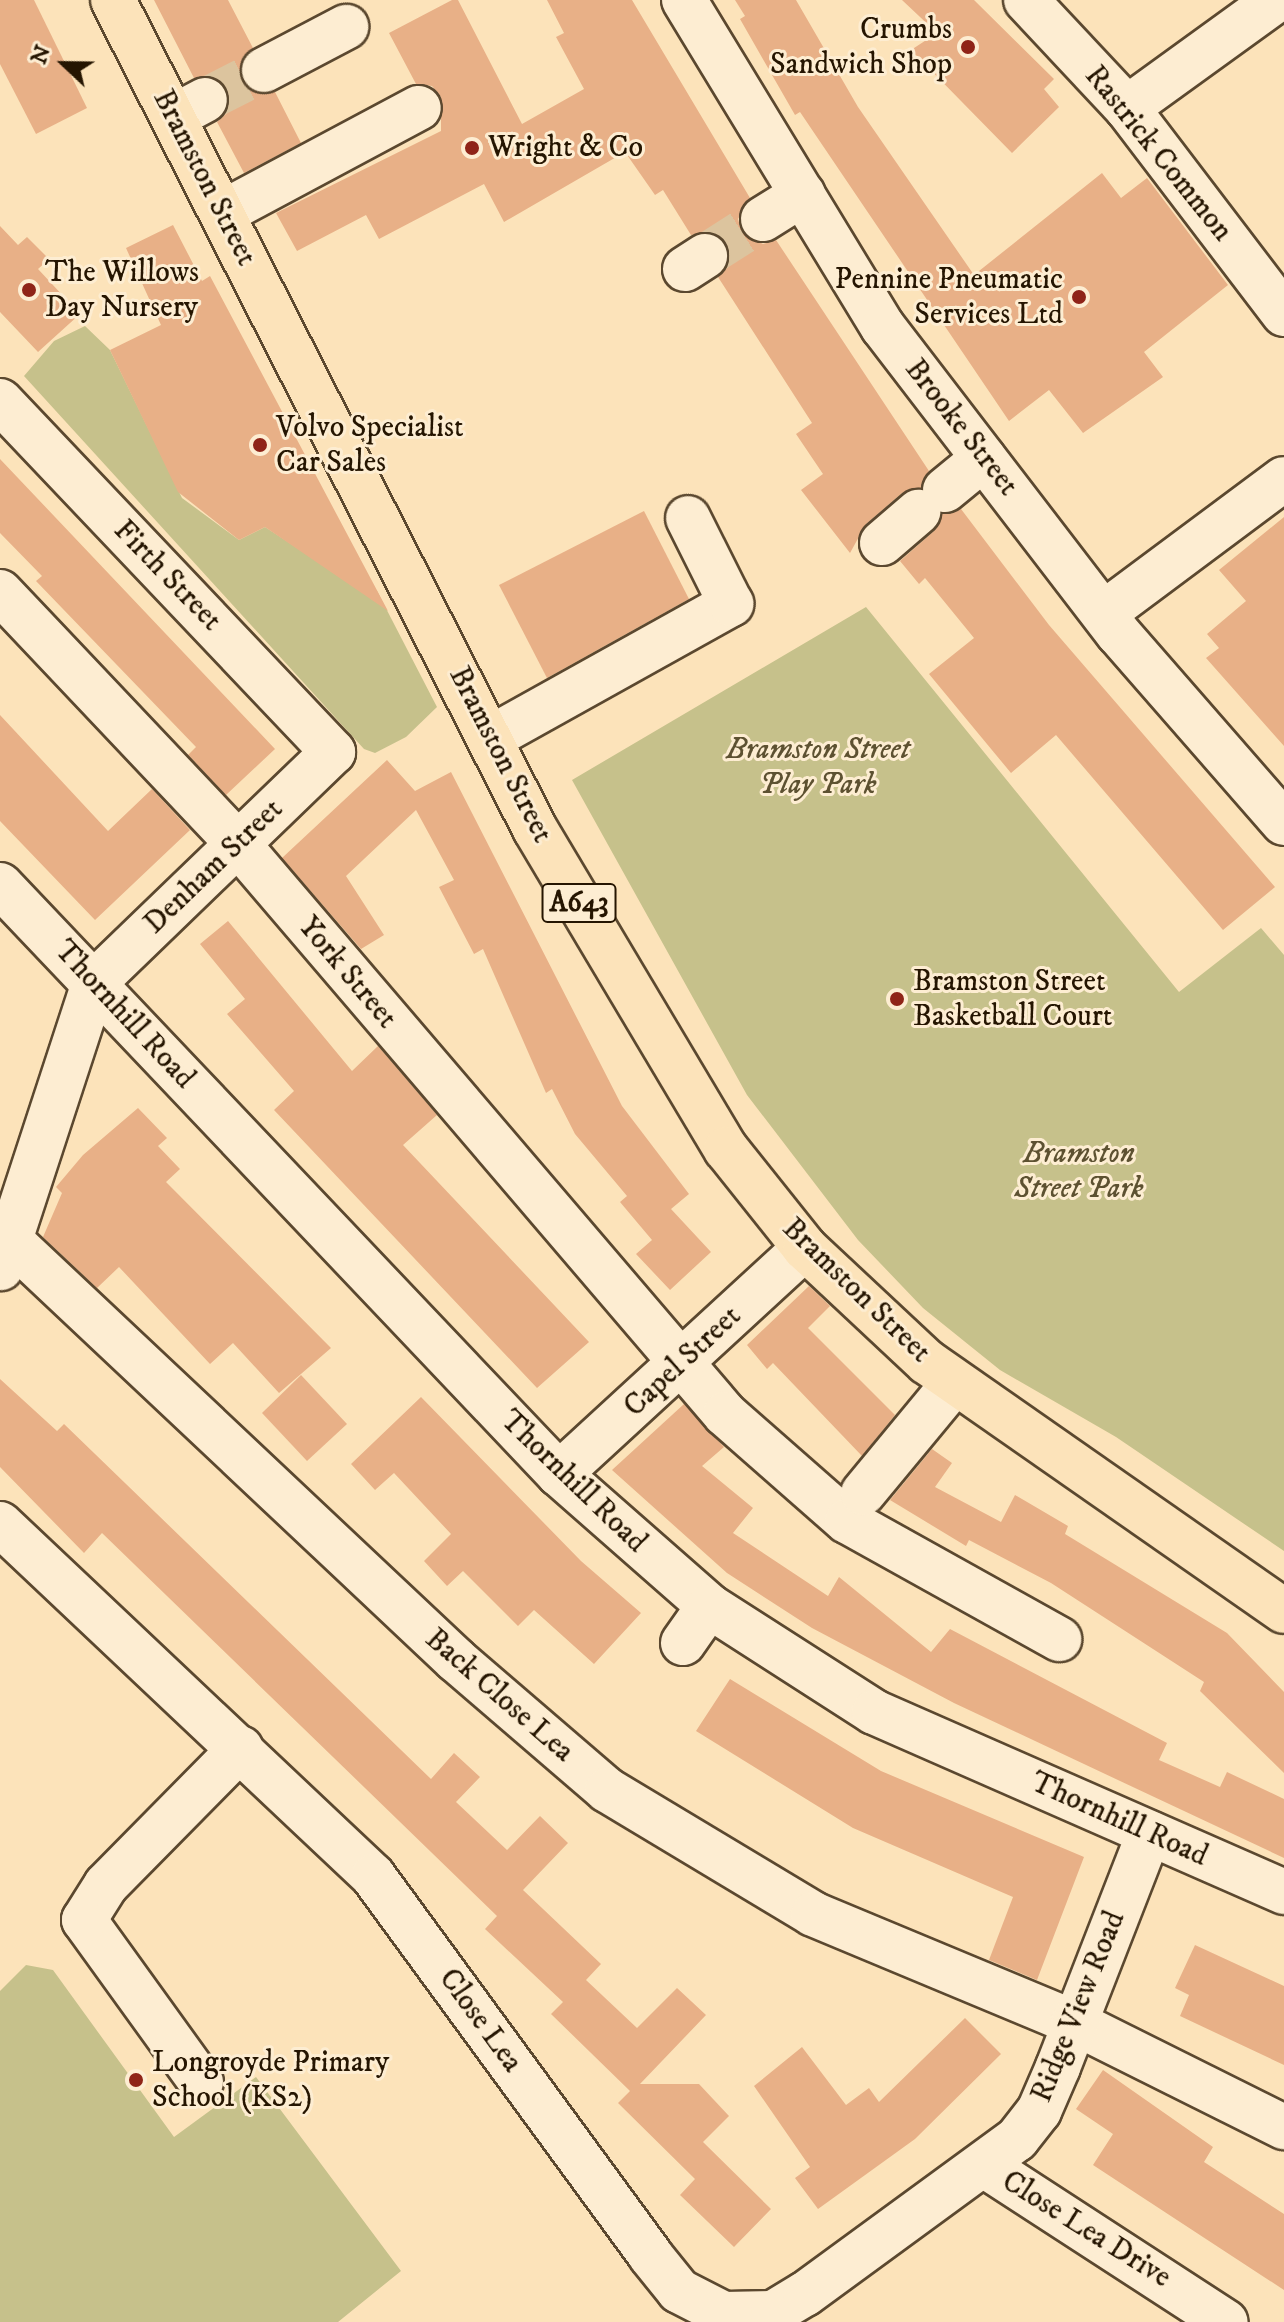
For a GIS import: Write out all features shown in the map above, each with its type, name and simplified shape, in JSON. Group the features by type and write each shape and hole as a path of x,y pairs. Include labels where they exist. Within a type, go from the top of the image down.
{"main road":[{"name":"Bramston Street","path":"113,0 189,108 222,213 492,737 535,829 678,1074 726,1149 805,1248 954,1383 1284,1611"}],"street":[{"name":"Brooke Street","path":"684,0 883,327 1104,613 1284,823"},
{"name":"Rastrick Common","path":"1026,0 1127,108 1284,314"},
{"path":"1127,108 1276,0"},
{"path":"264,70 346,27"},
{"path":"222,213 419,108"},
{"path":"763,219 803,194"},
{"name":"Firth Street","path":"0,401 333,752"},
{"path":"882,543 984,458"},
{"path":"1104,613 1174,546 1281,472"},
{"path":"492,737 731,604 688,518"},
{"name":"York Street","path":"0,592 238,844 680,1366 775,1463 847,1521 1059,1639"},
{"name":"Denham Street","path":"94,983 333,752"},
{"name":"Thornhill Road","path":"0,885 559,1474 709,1606 874,1712 1284,1892"},
{"path":"6,1256 94,983"},
{"name":"Capel Street","path":"559,1474 805,1248"},
{"name":"Back Close Lea","path":"6,1256 456,1660 607,1790 813,1914 1073,2022 1284,2127"},
{"path":"863,1493 954,1383"},
{"name":"Close Lea","path":"0,1524 241,1748 373,1876 679,2291 701,2305 724,2314 773,2313 984,2165"},
{"path":"683,1643 709,1606"},
{"path":"201,2082 84,1920 106,1885 241,1748"},
{"name":"Ridge View Road","path":"984,2165 1039,2111 1149,1833"},
{"name":"Close Lea Drive","path":"984,2165 1180,2308 1226,2322"}],"green space":[{"path":"85,326 110,350 182,498 239,540 265,527 348,581 377,591 437,707 406,737 375,753 364,749 24,376 54,341"},
{"name":"Bramston Street Park","path":"866,607 1179,992 1261,928 1284,955 1284,1551 1116,1437 1000,1370 923,1308 858,1240 747,1095 572,780"},
{"path":"26,1965 53,1970 174,2137 256,2077 401,2271 338,2322 0,2322 0,1991"}],"building":[{"path":"0,0 34,0 87,108 36,134 0,64"},
{"path":"154,0 228,0 253,48 243,57 242,81 251,91 275,92 301,143 244,173 217,122 227,113 227,89 218,78 194,78"},
{"path":"452,0 458,0 522,124 584,89 556,37 564,33 547,0 632,0 750,198 738,219 742,233 763,244 776,240 929,471 921,488 902,493 866,524 850,553 801,490 823,474 796,434 812,423 718,277 728,267 726,243 716,233 691,235 663,190 655,195 625,152 504,222 484,184 379,239 366,215 297,251 276,213 441,131 441,97 432,86 416,84 389,33"},
{"name":"Pennine Pneumatic Services Ltd","path":"735,0 796,0 858,107 974,275 1102,173 1121,198 1147,178 1228,285 1144,352 1163,377 1083,433 1049,390 1009,421 800,112 795,115 740,19 745,16"},
{"path":"902,0 974,0 1054,79 1044,89 1059,107 1012,153 911,50 937,33"},
{"name":"Volvo Specialist Car Sales","path":"173,225 202,281 210,276 388,611 265,527 239,540 178,492 110,350 161,325 126,248"},
{"name":"The Willows Day Nursery","path":"0,226 18,245 27,237 49,259 38,269 80,314 38,352 0,312"},
{"path":"0,459 275,749 226,795 188,755 196,747 36,581 42,576 0,533"},
{"path":"961,509 1049,625 1275,887 1223,930 1056,735 1011,773 929,674 974,638 925,578 919,584 900,561 934,531 942,514"},
{"path":"644,511 689,599 547,678 499,585"},
{"path":"1284,517 1284,746 1206,658 1219,648 1207,634 1246,601 1219,570"},
{"path":"0,715 108,831 152,789 190,830 95,920 0,821"},
{"path":"387,760 415,791 451,772 622,1106 689,1194 671,1209 711,1252 670,1290 636,1254 652,1240 620,1202 627,1196 575,1134 552,1089 546,1093 483,949 474,954 439,887 454,880 416,810 346,876 384,935 361,949 282,858"},
{"path":"228,921 352,1071 378,1046 437,1115 403,1145 589,1342 537,1388 274,1110 294,1091 227,1014 245,999 200,944"},
{"path":"138,1108 167,1138 158,1146 180,1169 166,1182 331,1348 279,1393 233,1343 210,1364 119,1267 97,1288 43,1237 62,1193 56,1187 83,1155"},
{"path":"809,1286 830,1306 808,1328 895,1415 862,1456 773,1363 767,1369 747,1345"},
{"path":"301,1375 347,1424 307,1461 262,1413"},
{"path":"0,1379 57,1431 64,1424 431,1779 454,1753 480,1777 456,1802 507,1850 540,1816 568,1843 523,1890 601,1964 586,1980 637,2028 677,1988 706,2015 640,2084 699,2084 729,2116 703,2142 771,2209 734,2247 680,2195 695,2179 618,2103 630,2091 551,2014 563,2002 485,1929 497,1916 102,1533 84,1553 0,1467"},
{"path":"421,1397 581,1561 641,1613 594,1664 534,1610 518,1626 463,1571 447,1586 424,1561 451,1534 394,1473 375,1490 351,1464"},
{"path":"684,1404 724,1447 702,1466 753,1508 733,1533 828,1596 839,1577 931,1652 950,1629 1167,1743 1159,1760 1220,1787 1227,1772 1284,1799 1284,1858 954,1703 812,1628 727,1573 612,1470"},
{"path":"932,1449 952,1463 935,1487 1001,1522 1015,1495 1068,1526 1065,1534 1227,1633 1284,1692 1284,1773 1200,1691 1204,1682 1051,1583 969,1540 966,1546 890,1500"},
{"path":"730,1679 881,1771 1084,1857 1037,1980 989,1960 1013,1897 853,1828 696,1731"},
{"path":"1195,1945 1284,1986 1284,2065 1180,2016 1189,1995 1175,1988"},
{"path":"965,2018 1001,2054 915,2139 818,2209 795,2178 810,2167 754,2086 802,2047 846,2105 869,2088 879,2102"},
{"path":"1103,2070 1213,2147 1204,2162 1284,2214 1284,2290 1093,2165 1113,2134 1076,2109"}],"tunnel":[{"path":"205,100 264,70"},
{"path":"705,256 763,219"}],"place":[{"name":"Crumbs Sandwich Shop","path":"968,47"},
{"name":"Wright & Co","path":"472,148"},
{"name":"The Willows Day Nursery","path":"29,290"},
{"name":"Pennine Pneumatic Services Ltd","path":"1079,297"},
{"name":"Volvo Specialist Car Sales","path":"260,445"},
{"name":"Bramston Street Basketball Court","path":"897,999"},
{"name":"Longroyde Primary School (KS2)","path":"136,2080"}],"park label":[{"name":"Bramston Street Play Park","path":"818,767"}]}
